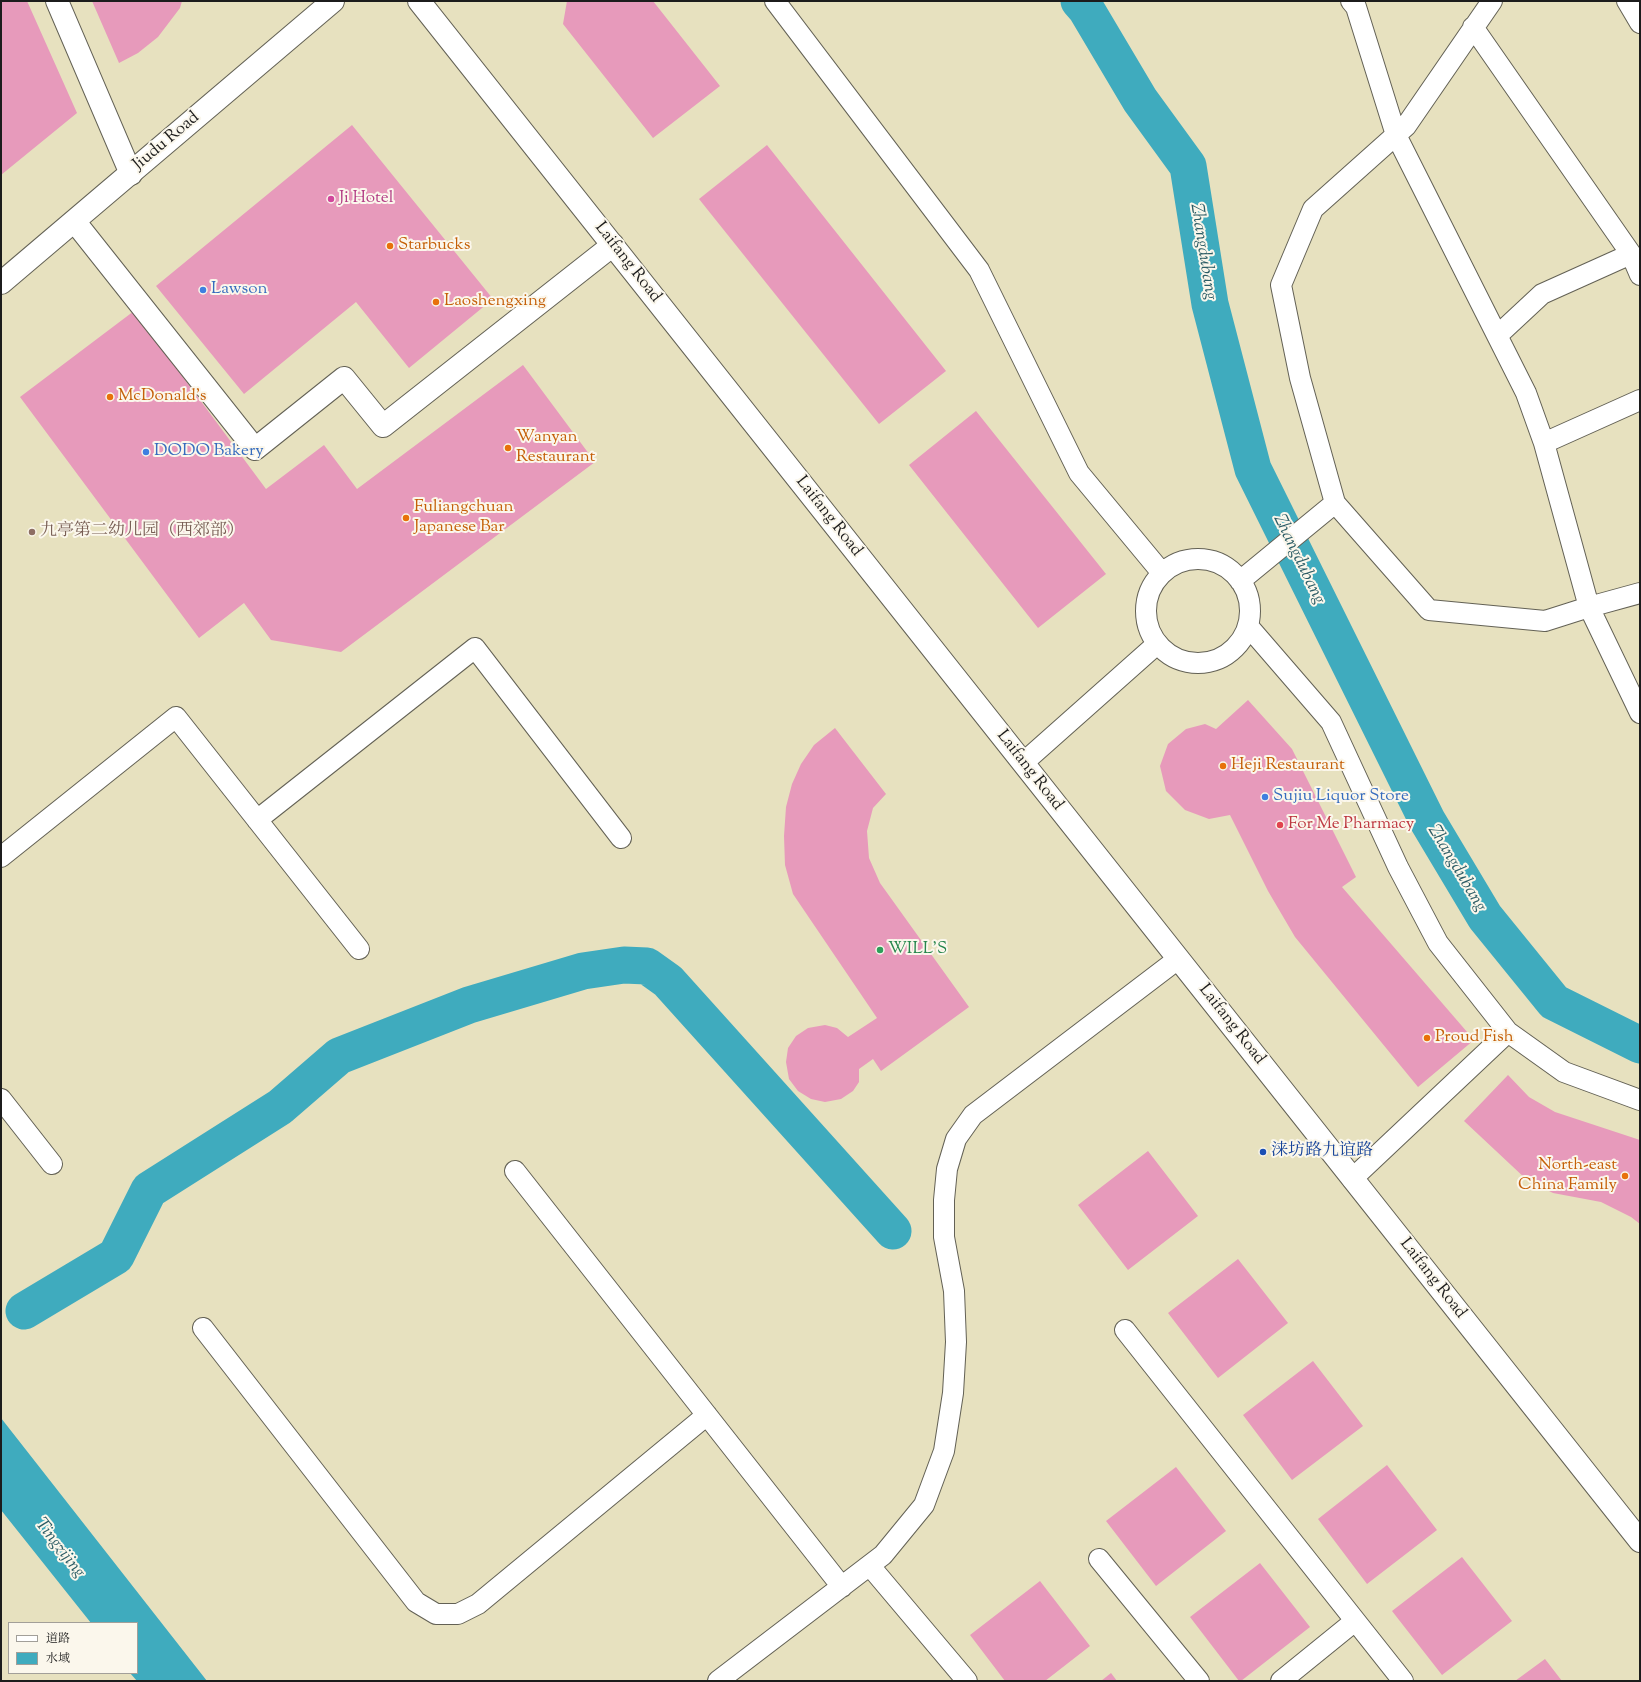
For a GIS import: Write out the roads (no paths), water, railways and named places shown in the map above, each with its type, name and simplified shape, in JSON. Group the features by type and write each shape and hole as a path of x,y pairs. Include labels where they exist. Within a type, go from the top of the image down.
{"street":[{"path":"57,1 130,174"},
{"name":"Jiudu Road","path":"1,284 333,1"},
{"name":"Laifang Road","path":"419,1 1640,1541"},
{"path":"75,222 255,449 344,378 382,426 613,245"}],"lane":[{"path":"775,1 979,270 1079,473 1162,573"},
{"path":"1351,1 1356,7 1396,135 1526,393 1544,443 1589,607 1640,713"},
{"path":"1492,1 1406,126 1313,209 1281,285 1300,378 1335,503 1429,610 1545,621 1640,593"},
{"path":"1627,1 1640,23"},
{"path":"1474,27 1631,254 1640,275"},
{"path":"1498,335 1542,294 1631,254"},
{"path":"1544,443 1640,400"},
{"path":"1240,581 1335,503"},
{"path":"1194,559 1212,561 1228,568 1240,581 1247,595 1250,610 1248,626 1241,641 1230,652 1216,661 1200,664 1184,662 1169,655 1157,644 1150,630 1146,615 1147,600 1153,585 1162,573 1177,563 1194,559"},
{"path":"1248,626 1331,722 1398,867 1438,943 1508,1032 1564,1072 1640,1100"},
{"path":"1023,763 1157,644"},
{"path":"257,820 475,648 622,838"},
{"path":"1,856 176,717 359,949"},
{"path":"718,1681 883,1555 924,1505 944,1451 952,1393 956,1342 954,1291 944,1238 944,1200 947,1169 956,1139 973,1115 1178,959"},
{"path":"1352,1179 1508,1032"},
{"path":"1,1099 52,1164"},
{"path":"515,1171 842,1587"},
{"path":"203,1328 416,1602 436,1614 458,1614 478,1604 707,1415"},
{"path":"1125,1330 1403,1681"},
{"path":"1099,1559 1199,1681"},
{"path":"870,1566 967,1681"},
{"path":"1281,1681 1355,1621"}],"water":[{"name":"Tingzijing","path":"1,1418 207,1681 137,1681 131,1674 138,1674 138,1622 90,1622 1,1510"}],"waterway":[{"name":"Zhangdubang","path":"1079,1 1086,9 1140,100 1188,166 1210,304 1253,469 1427,820 1485,917 1554,1002 1640,1045"},
{"path":"24,1311 116,1256 149,1190 280,1107 339,1056 469,1005 583,971 624,965 647,966 668,981 893,1231"}],"place":[{"name":"Ji Hotel","path":"331,199"},
{"name":"Starbucks","path":"390,246"},
{"name":"Lawson","path":"203,290"},
{"name":"Laoshengxing","path":"436,302"},
{"name":"McDonald's","path":"110,397"},
{"name":"Wanyan Restaurant","path":"508,448"},
{"name":"DODO Bakery","path":"146,452"},
{"name":"Fuliangchuan Japanese Bar","path":"406,518"},
{"name":"九亭第二幼儿园（西郊部）","path":"32,532"},
{"name":"Heji Restaurant","path":"1223,766"},
{"name":"Sujiu Liquor Store","path":"1265,797"},
{"name":"For Me Pharmacy","path":"1280,825"},
{"name":"WILL'S","path":"880,950"},
{"name":"Proud Fish","path":"1427,1038"},
{"name":"涞坊路九谊路","path":"1263,1152"},
{"name":"North-east China Family","path":"1625,1176"}]}
